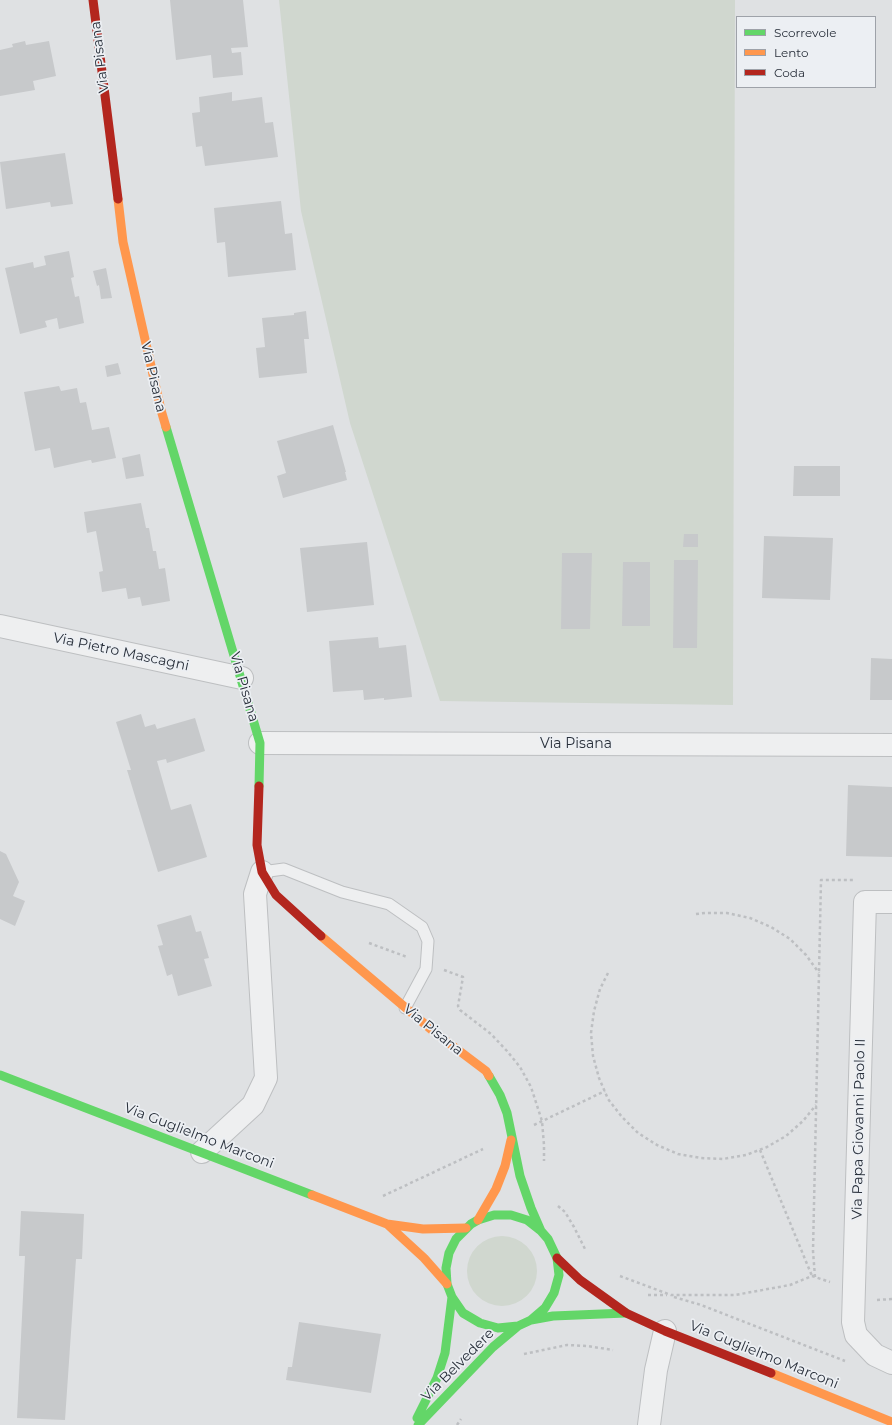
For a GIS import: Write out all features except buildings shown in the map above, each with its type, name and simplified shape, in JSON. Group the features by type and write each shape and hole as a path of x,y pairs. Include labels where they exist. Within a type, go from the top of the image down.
{"street":[{"name":"Via Pisana","path":"94,0 123,242 160,410 242,678 260,743 257,845 262,872 276,895 301,919 405,1008 486,1071 500,1095 507,1113 520,1176 531,1208 541,1230"},
{"name":"Via Pietro Mascagni","path":"0,626 242,678"},
{"name":"Via Pisana","path":"260,743 892,745"},
{"name":"Via Pisana","path":"202,1152 253,1105 266,1078 255,894 262,872"},
{"name":"Via Papa Giovanni Paolo II","path":"892,902 865,902 853,1322 856,1335 875,1355 892,1363"},
{"name":"Via Guglielmo Marconi","path":"0,1075 387,1224 423,1229 466,1228"},
{"name":"Via Pisana","path":"478,1220 496,1189 505,1166 512,1135"},
{"path":"494,1215 511,1216 527,1220 541,1230 551,1243 557,1258 558,1275 554,1293 545,1308 531,1320 518,1326 498,1328 480,1323 463,1312 452,1297 447,1284 446,1268 449,1253 456,1239 466,1228 478,1220 494,1215"},
{"name":"Via Guglielmo Marconi","path":"387,1224 424,1258 447,1284"},
{"name":"Via Guglielmo Marconi","path":"557,1258 580,1280 626,1313 665,1331 892,1422"},
{"name":"Via Belvedere","path":"414,1425 438,1378 445,1352 452,1297"},
{"name":"Via Guglielmo Marconi","path":"531,1320 553,1316 626,1313"},
{"name":"Via Belvedere","path":"418,1425 493,1347 518,1326"},
{"path":"649,1425 656,1370 665,1331"}],"lane":[{"path":"262,872 284,869 342,892 389,904 422,927 428,941 426,969 405,1008"}],"path":[{"path":"814,1277 813,1251 821,880 860,880"},
{"path":"696,914 728,913 750,918 770,927 790,939 806,954 819,973"},
{"path":"368,943 462,977 458,1006 460,1010 491,1034 508,1051 531,1087 542,1121 544,1145 543,1167"},
{"path":"608,973 600,989 594,1011 591,1033 593,1056 599,1078 608,1099 622,1117 638,1133 657,1145 678,1154 701,1158 723,1159 746,1155 760,1150 786,1136 803,1121 816,1104"},
{"path":"532,1126 605,1091"},
{"path":"383,1197 490,1146"},
{"path":"760,1150 814,1277"},
{"path":"555,1203 565,1212 587,1255"},
{"path":"615,1274 671,1296 702,1305 849,1362"},
{"path":"671,1296 735,1295 790,1285 814,1277 832,1283"},
{"path":"522,1355 566,1345 587,1346 613,1350"},
{"path":"457,1425 462,1419"}],"shaded area":[{"path":"279,0 735,0 733,705 440,701 350,423 301,211"},
{"path":"502,1236 515,1239 527,1246 534,1258 537,1271 534,1284 527,1296 515,1303 502,1306 489,1303 477,1296 470,1284 467,1271 470,1258 477,1246 489,1239"}],"traffic: fast":[{"path":"166,427 260,743 259,786"},
{"path":"0,1075 312,1195"},
{"path":"489,1076 500,1095 507,1113 520,1176 541,1231"},
{"path":"531,1320 545,1308 554,1293 559,1275 557,1258 548,1239 541,1231 527,1220 511,1215 494,1215 471,1224 456,1239 449,1253 446,1268 447,1284 452,1297 463,1313 480,1323 498,1328 518,1326 531,1320 553,1316 626,1313"},
{"path":"417,1418 437,1378 445,1353 452,1297"},
{"path":"418,1425 493,1347 518,1326"}],"traffic: slow":[{"path":"118,199 123,242 166,427"},
{"path":"321,936 433,1031 486,1071 489,1076"},
{"path":"478,1220 496,1189 505,1166 511,1140"},
{"path":"312,1195 387,1224 423,1229 466,1228"},
{"path":"387,1224 424,1258 447,1284"},
{"path":"771,1373 892,1422"}],"traffic: jam":[{"path":"93,0 118,199"},
{"path":"259,786 257,845 262,872 276,895 321,936"},
{"path":"557,1258 580,1280 626,1313 665,1331 771,1373"}]}
